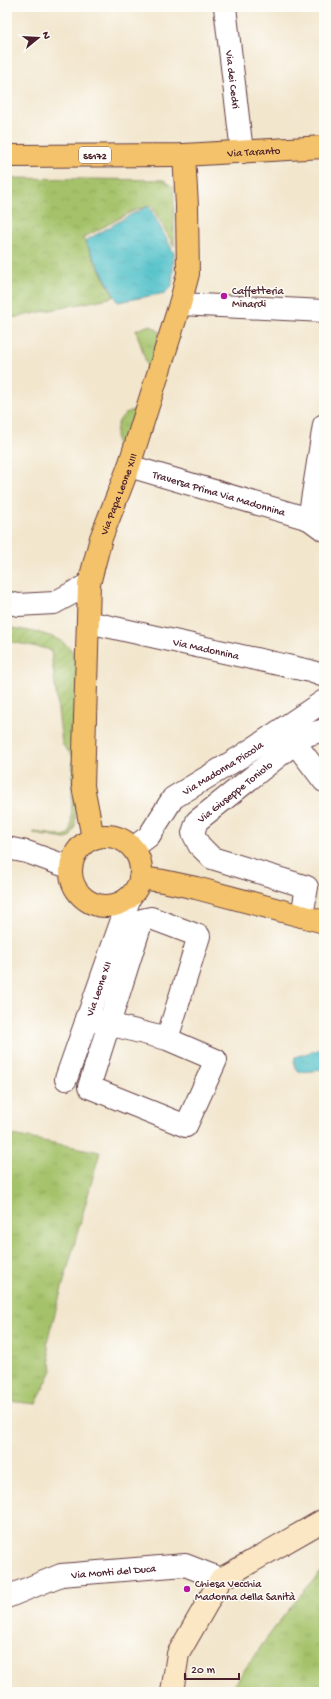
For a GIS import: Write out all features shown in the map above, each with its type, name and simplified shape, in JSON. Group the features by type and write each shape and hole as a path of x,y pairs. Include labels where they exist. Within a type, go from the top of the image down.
{"main road":[{"name":"Via Taranto","path":"184,155 324,147"},
{"name":"SS172","path":"7,156 184,155"},
{"name":"Via Papa Leone XIII","path":"93,838 83,786 89,584 101,538 129,466 188,274 187,206 184,155"},
{"path":"104,835 115,836 125,840 133,848 139,857 141,868 138,885 130,897 119,904 108,906 96,905 85,900 77,891 72,880 71,868 74,855 82,845 93,838 104,835"},
{"path":"140,878 196,888 324,922"},
{"path":"172,1692 178,1654 221,1579 324,1520"}],"street":[{"name":"Via dei Cedri","path":"225,7 242,152"},
{"path":"180,304 324,311"},
{"path":"317,525 324,425"},
{"name":"Traversa Prima Via Madonnina","path":"129,466 317,525"},
{"path":"7,602 18,605 54,602 89,584"},
{"name":"Via Madonnina","path":"88,622 310,671 324,676"},
{"name":"Via Madonna Piccola","path":"133,848 149,836 173,798 242,756 324,701"},
{"name":"Via Giuseppe Toniolo","path":"302,916 307,887 212,858 199,845 193,833 197,821 295,743 307,735 324,730"},
{"path":"295,743 324,781"},
{"path":"7,848 27,852 71,868"},
{"name":"Via Leone XII","path":"66,1080 86,1018 130,897"},
{"path":"86,1018 108,1024 167,1039 216,1060 186,1126 89,1087 108,1024 142,920 152,918 199,936 167,1039"},
{"name":"Via Monti del Duca","path":"7,1597 61,1575 184,1565 221,1579"}],"green space":[{"path":"7,178 164,180 173,187 174,186 174,246 151,205 133,211 83,238 114,297 7,319"},
{"path":"150,325 160,332 149,372 136,330"},
{"path":"140,409 125,449 117,446 116,432 119,421 127,413"},
{"path":"7,627 41,633 61,641 76,656 81,668 75,827 70,838 65,839 35,834 33,832 64,836 70,833 71,827 73,757 62,744 51,651 7,641"},
{"path":"7,1134 100,1152 47,1342 52,1370 36,1404 7,1401"},
{"path":"324,1569 324,1692 229,1692 286,1613"}],"water":[{"path":"149,206 174,253 172,286 165,293 118,302 85,241"},
{"path":"324,1048 324,1070 300,1072 297,1069 294,1064 295,1057"}],"place":[{"name":"Caffetteria Minardi","path":"224,296"},
{"name":"Chiesa Vecchia Madonna della Sanità","path":"187,1589"}]}
